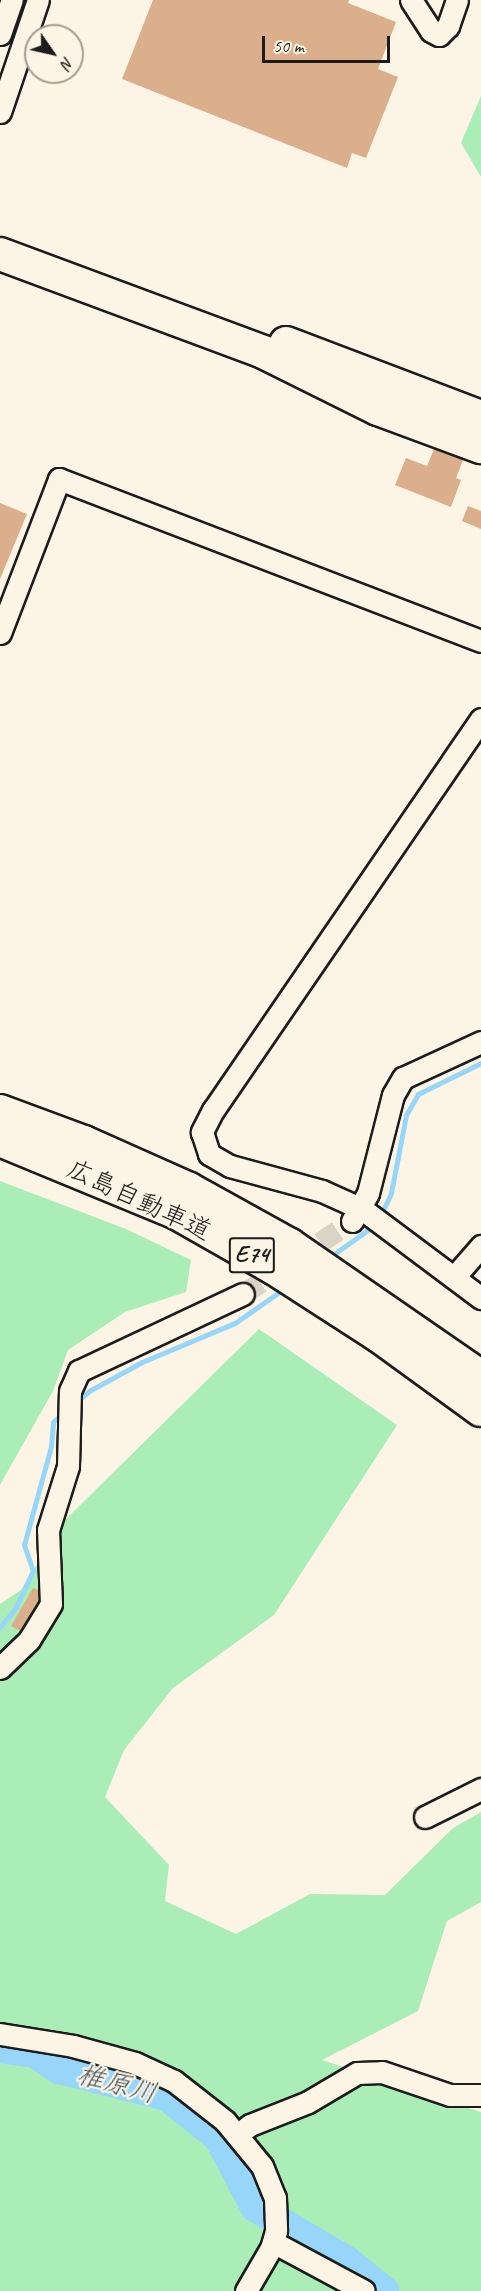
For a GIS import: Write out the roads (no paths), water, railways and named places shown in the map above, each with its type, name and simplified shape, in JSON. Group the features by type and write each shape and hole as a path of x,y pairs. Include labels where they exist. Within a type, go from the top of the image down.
{"highway":[{"path":"0,233 481,417"},
{"path":"0,255 263,352 378,409 481,447"},
{"name":"広島自動車道","path":"0,1111 84,1142 189,1189 290,1245 481,1377"},
{"name":"広島自動車道","path":"0,1140 175,1212 272,1267 379,1336 481,1410"},
{"path":"290,1245 481,1354"}],"street":[{"path":"0,34 12,0"},
{"path":"0,112 38,0"},
{"path":"411,0 431,31 439,34 448,26 457,0"},
{"path":"0,633 59,479 481,641"},
{"path":"481,719 213,1110 202,1132 209,1154 230,1166 322,1191 455,1276 481,1298"},
{"path":"357,1215 393,1095 403,1078 481,1042"},
{"path":"455,1276 481,1246"},
{"path":"0,1668 29,1640 51,1604 48,1530 68,1466 70,1390 79,1371 243,1293"},
{"path":"425,1817 481,1789"},
{"path":"0,2034 73,2046 135,2063 174,2081 225,2121 262,2166 275,2198 275,2229 246,2291"},
{"path":"237,2135 250,2125 308,2102 357,2073 382,2072 450,2095 481,2096"},
{"path":"275,2229 363,2291"}],"waterway":[{"path":"380,1216 391,1193 406,1115 418,1094 481,1063"},
{"path":"327,1259 376,1224"},
{"path":"76,1402 89,1391 142,1362 235,1323 285,1288"},
{"path":"0,1627 16,1607 33,1571 24,1545 51,1446 53,1422 64,1412"},
{"name":"椎原川","path":"0,2048 35,2053 59,2069 167,2096 219,2138 255,2207 347,2261 384,2291"}],"tunnel":[{"path":"243,1294 352,1221"}]}
